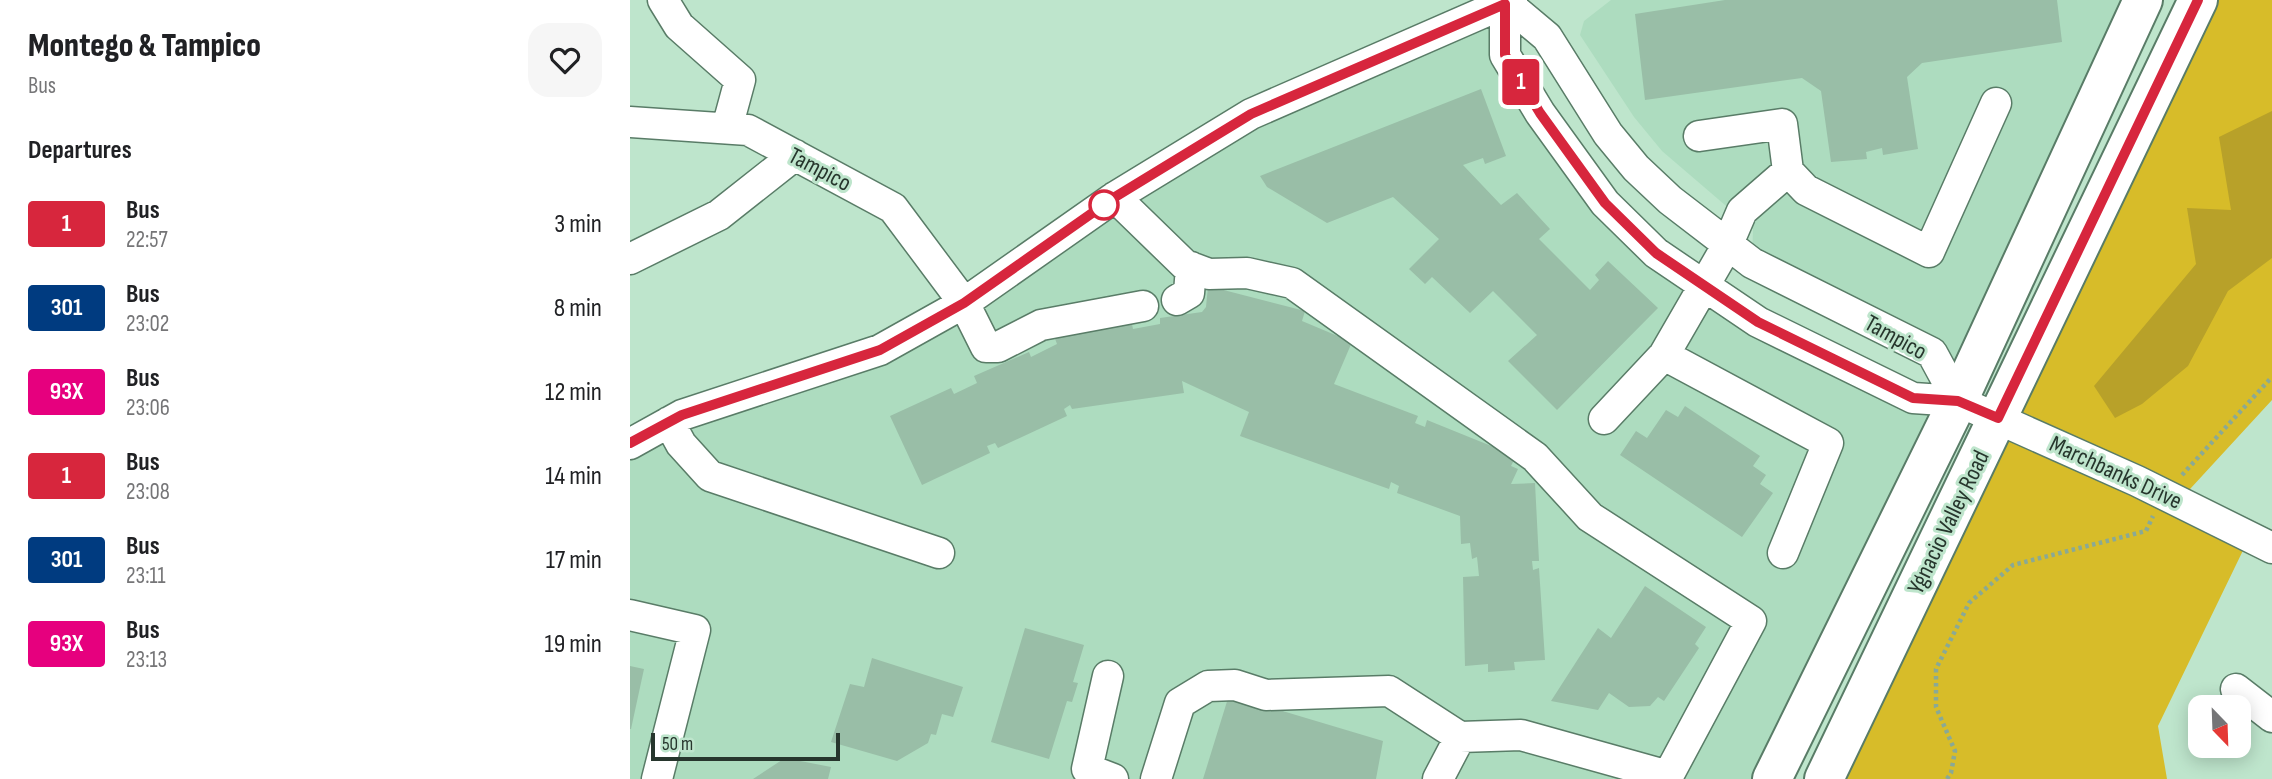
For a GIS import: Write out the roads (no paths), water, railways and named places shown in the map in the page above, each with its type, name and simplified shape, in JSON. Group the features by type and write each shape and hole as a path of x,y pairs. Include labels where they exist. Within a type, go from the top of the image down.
{"highway":[{"name":"Ygnacio Valley Road","path":"1772,779 1958,401 2144,0"},
{"name":"Ygnacio Valley Road","path":"1824,779 2198,0"}],"street":[{"path":"663,0 679,26 740,80 727,128"},
{"path":"630,443 668,422 880,350 964,303 1115,197 1251,114 1507,1"},
{"name":"Tampico","path":"1507,1 1547,37 1581,96 1636,168 1727,246 1752,263 1932,353 1958,401"},
{"name":"Tampico","path":"1507,1 1505,55 1571,160 1605,203 1656,253 1758,322 1913,398 1958,401"},
{"path":"1699,136 1782,124 1788,171 1807,190 1929,252 1996,103"},
{"name":"Tampico","path":"630,122 748,130 893,208 964,303 979,338 986,347 998,347 1041,325 1143,306"},
{"path":"630,259 719,215 795,155"},
{"path":"1604,419 1664,355 1727,246 1742,211 1788,171"},
{"path":"1115,197 1191,267 1209,274 1247,273 1292,283 1535,457 1590,517 1752,621 1668,776 1521,735 1460,737 1389,691 1266,695 1235,685 1208,686 1180,703 1156,779"},
{"path":"1177,300 1189,293 1191,267"},
{"path":"1664,355 1828,443 1783,553"},
{"name":"Marchbanks Drive","path":"1958,401 2164,494 2272,548"},
{"path":"668,422 681,444 710,476 939,553"},
{"path":"630,615 695,630 657,779"},
{"path":"1108,676 1087,769 1113,779"},
{"path":"2236,689 2272,717"},
{"path":"1438,779 1460,737"}]}
